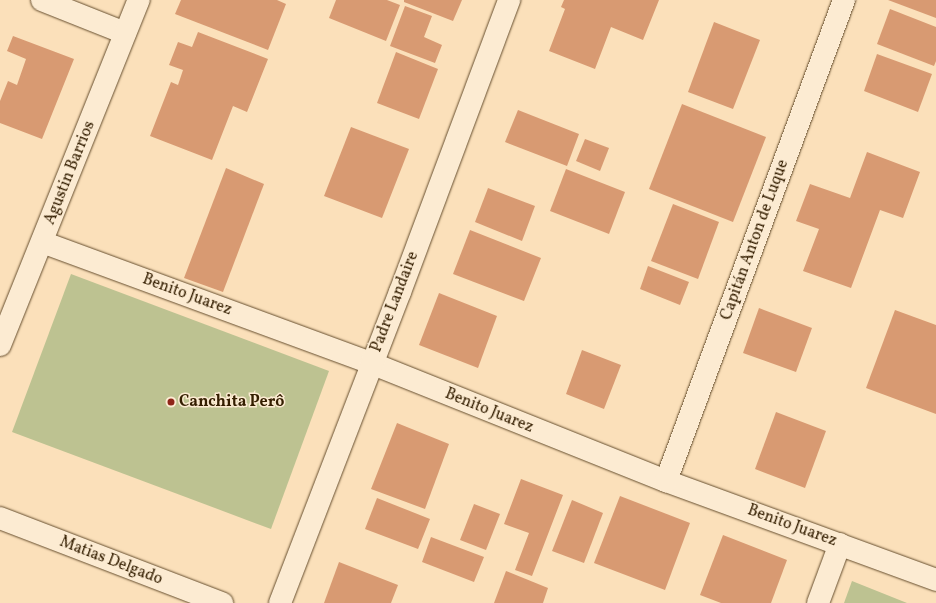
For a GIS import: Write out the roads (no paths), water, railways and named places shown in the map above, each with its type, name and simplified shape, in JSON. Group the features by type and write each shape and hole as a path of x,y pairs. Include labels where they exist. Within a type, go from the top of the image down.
{"street":[{"path":"42,0 125,33"},
{"name":"Agustin Barrios","path":"0,345 139,0"},
{"name":"Padre Landaire","path":"280,603 400,292 509,0"},
{"name":"Capitán Anton de Luque","path":"666,481 844,0"},
{"name":"Benito Juarez","path":"42,242 372,364 666,481 936,580"},
{"name":"Matias Delgado","path":"0,518 222,603"},
{"path":"818,603 840,544"}],"place":[{"name":"Canchita Perô","path":"171,402"}]}
